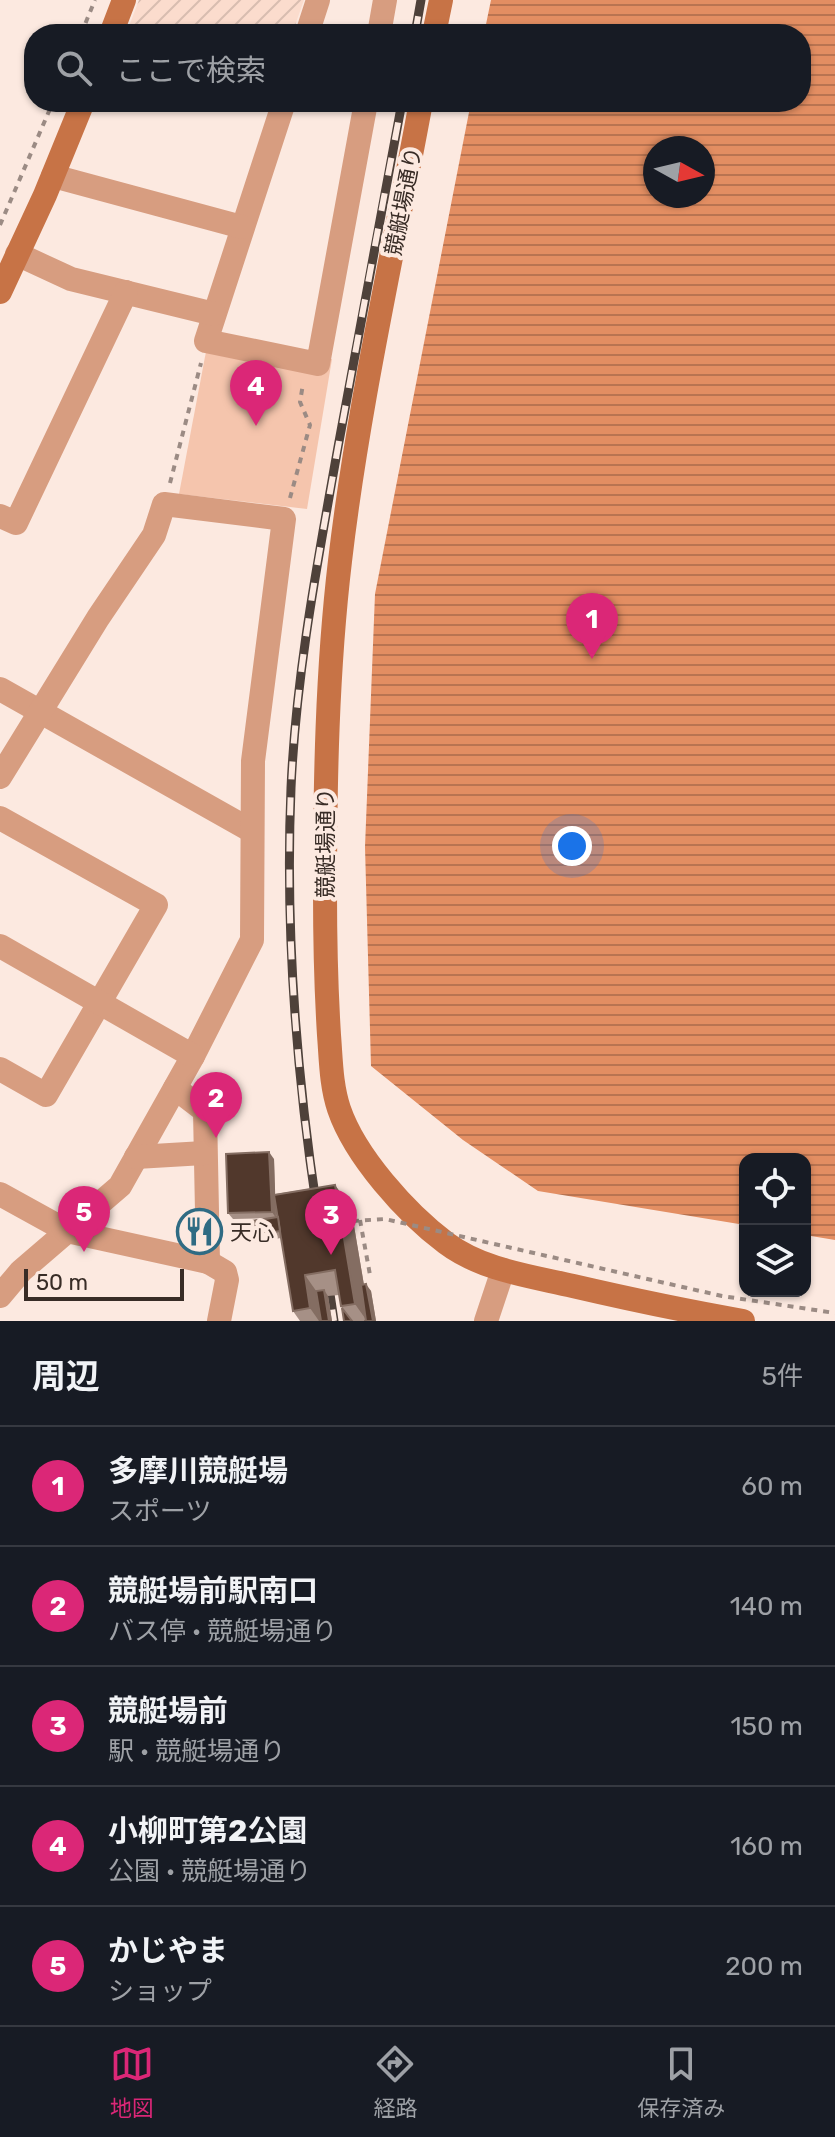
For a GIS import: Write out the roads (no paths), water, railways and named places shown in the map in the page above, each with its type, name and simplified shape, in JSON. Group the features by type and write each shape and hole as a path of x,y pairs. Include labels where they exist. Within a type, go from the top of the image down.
{"street":[{"path":"115,24 124,0"},
{"path":"310,24 318,0"},
{"path":"381,24 385,0"},
{"path":"436,24 441,0"},
{"path":"0,292 79,112"},
{"path":"281,112 206,341 318,364 364,112"},
{"name":"競艇場通り","path":"419,112 352,476 336,597 325,799 326,971 332,1078 340,1113 349,1133 389,1188 416,1218 449,1246 503,1270 650,1312 743,1321"},
{"path":"53,176 242,227"},
{"path":"17,254 71,279 214,314"},
{"path":"0,516 16,523 126,292"},
{"path":"0,777 98,618 154,535 164,504 284,519 253,761 252,940 193,1056 120,1186 21,1271 0,1296"},
{"path":"0,689 252,831"},
{"path":"0,818 156,905 46,1095 0,1069"},
{"path":"0,946 193,1056"},
{"path":"175,1088 205,1111 208,1262"},
{"path":"136,1157 204,1153"},
{"path":"0,1194 67,1231 208,1262 225,1272 227,1280 219,1321"},
{"path":"486,1321 503,1270"}],"railway":[{"path":"417,24 421,0"},
{"path":"317,1210 303,1105 291,947 290,841 294,745 316,574 400,112"},
{"path":"327,1274 334,1321"}],"place":[{"name":"小柳町第2公園","path":"256,426"},
{"name":"多摩川競艇場","path":"592,659"},
{"name":"競艇場前駅南口","path":"216,1138"},
{"name":"天心","path":"199,1232"},
{"name":"かじやま","path":"84,1252"},
{"name":"競艇場前","path":"331,1255"}]}
